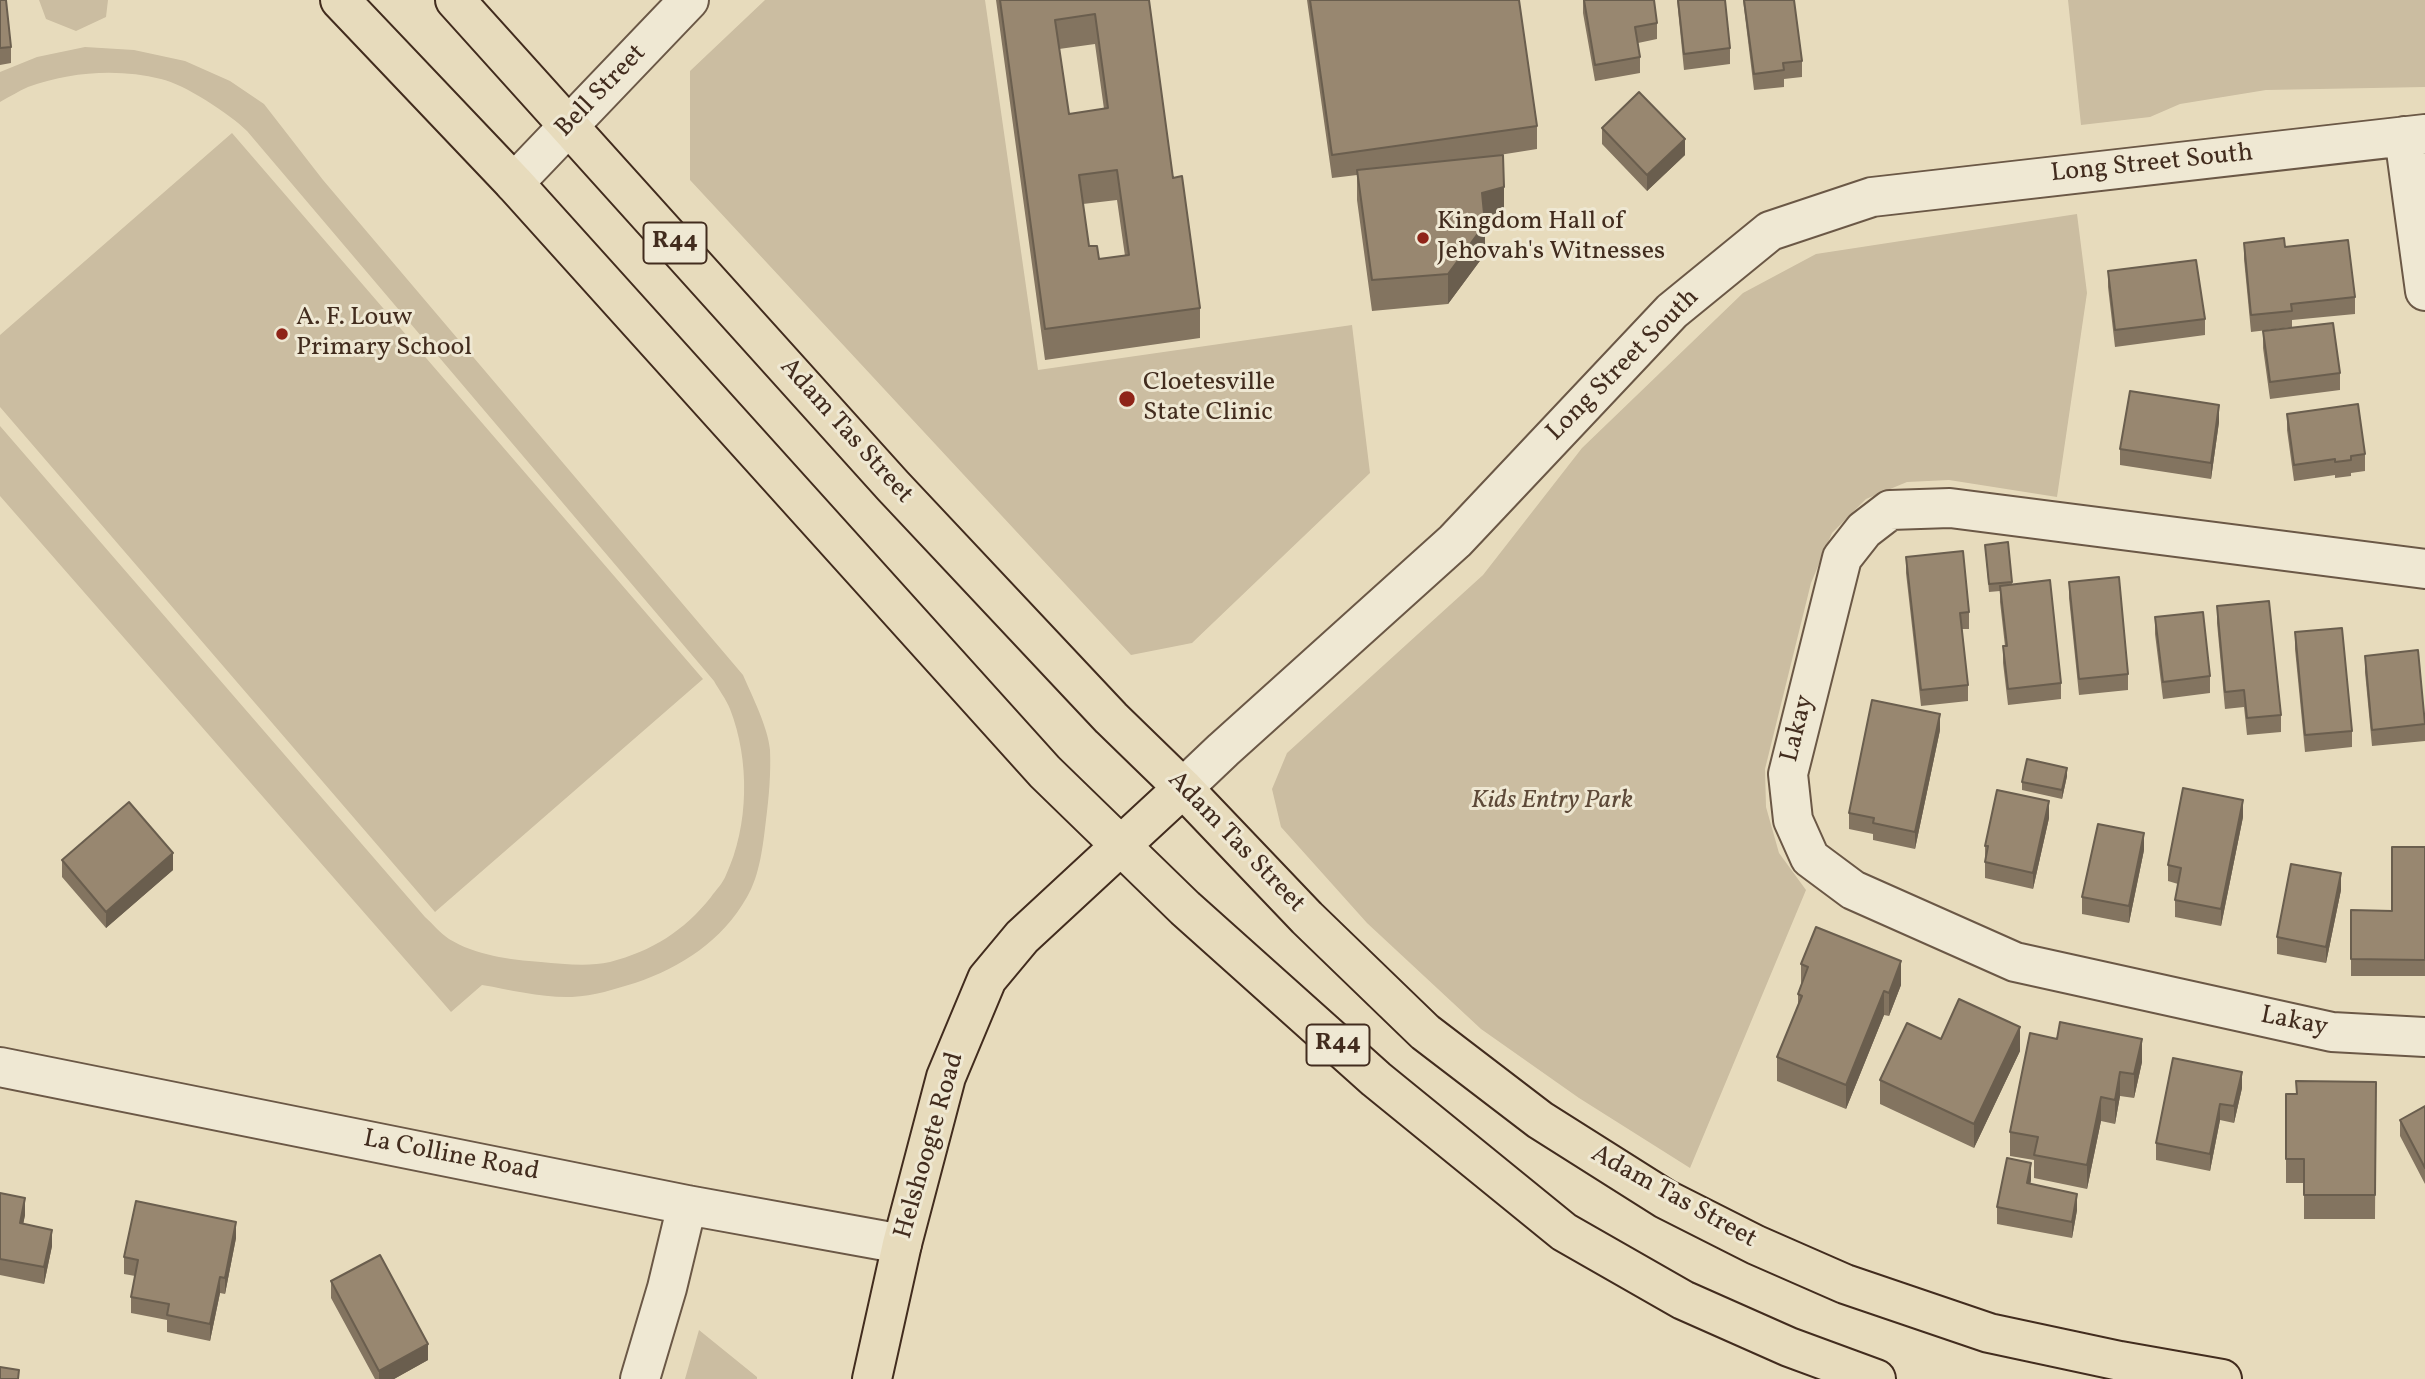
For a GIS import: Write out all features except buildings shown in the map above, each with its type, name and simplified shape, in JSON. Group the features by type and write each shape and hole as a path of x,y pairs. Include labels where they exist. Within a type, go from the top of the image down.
{"main road":[{"name":"R44","path":"340,0 514,183 1045,772 1185,908 1376,1079 1564,1232 1683,1300 1789,1347 1877,1379"},
{"name":"Adam Tas Street","path":"455,0 894,486 1111,718 1183,788 1297,909 1425,1032 1540,1120 1665,1199 1756,1245 1846,1284 1989,1333 2222,1379"},
{"name":"Helshoogte Road","path":"872,1379 902,1244 946,1077 987,979 1022,937 1183,788"}],"street":[{"name":"Bell Street","path":"514,183 689,0"},
{"name":"Long Street South","path":"1183,788 1455,541 1672,311 1770,232 1872,197 2415,135"},
{"path":"2415,135 2425,291"},
{"name":"Lakay","path":"2425,569 1950,508 1890,510 1864,530 1842,558 1788,774 1793,820 1810,858 1853,890 2015,962 2332,1031 2425,1037"},
{"name":"La Colline Road","path":"0,1067 687,1205 902,1244"},
{"path":"640,1379 667,1288 687,1205"}],"green space":[{"path":"39,0 108,0 106,17 76,31 46,19"},
{"name":"Cloetesville State Clinic","path":"765,0 985,0 1038,370 1352,325 1370,473 1192,643 1131,655 690,180 690,71"},
{"path":"2068,0 2425,0 2425,87 2266,90 2180,104 2150,117 2081,125"},
{"path":"85,47 134,50 185,61 230,81 264,104 323,180 743,675 769,741 769,794 764,839 755,879 747,897 726,927 699,950 652,977 604,992 580,996 538,995 482,985 451,1012 0,496 0,426 425,917 446,937 459,944 481,953 517,960 576,965 610,962 653,946 678,930 701,909 725,878 734,856 743,814 744,771 737,729 728,705 714,681 239,124 206,100 171,82 128,74 94,73 60,78 28,87 0,102 0,72 37,57"},
{"path":"232,133 703,679 435,912 0,407 0,335"},
{"name":"Kids Entry Park","path":"2077,214 2087,293 2057,497 1949,480 1907,482 1866,499 1832,533 1811,583 1765,769 1766,807 1779,853 1806,890 1690,1168 1579,1098 1481,1029 1367,923 1281,827 1272,789 1287,753 1483,575 1582,448 1743,293 1816,254"},
{"path":"699,1330 757,1377 757,1379 685,1379"}],"place":[{"name":"Kingdom Hall of Jehovah's Witnesses","path":"1423,238"},
{"name":"A. F. Louw Primary School","path":"282,334"},
{"name":"Cloetesville State Clinic","path":"1127,399"}]}
